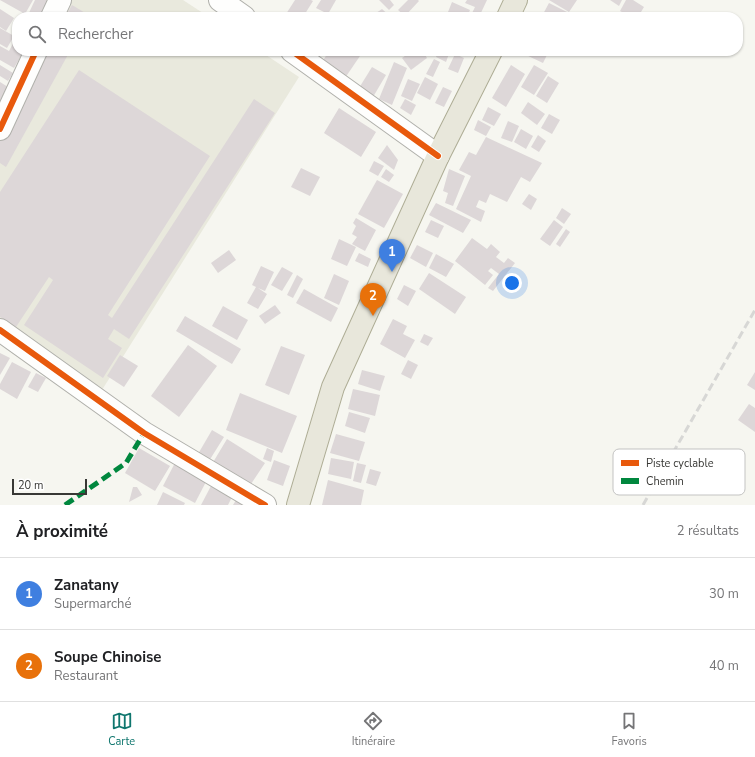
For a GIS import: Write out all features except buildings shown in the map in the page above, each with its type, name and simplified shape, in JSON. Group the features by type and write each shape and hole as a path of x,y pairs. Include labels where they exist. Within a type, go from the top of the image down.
{"main road":[{"path":"510,12 516,0"},
{"path":"298,505 333,387 438,156 488,56"}],"street":[{"path":"54,12 60,0"},
{"path":"220,0 237,12"},
{"path":"0,129 34,56"},
{"path":"299,56 438,156"},
{"path":"0,330 144,433 265,505"}],"shaded area":[{"path":"70,0 183,0 201,12 63,12"},
{"path":"38,56 268,56 299,77 102,390 0,323 0,125"}],"railway":[{"path":"675,449 755,310"},
{"path":"643,505 649,495"}],"marked path":[{"path":"65,505 126,463 144,433"}],"cycle path":[{"path":"0,129 34,56"},
{"path":"299,56 438,156"},
{"path":"0,330 144,433 265,505"}],"place":[{"name":"Zanatany","path":"392,272"},
{"name":"Soupe Chinoise","path":"373,316"}]}
